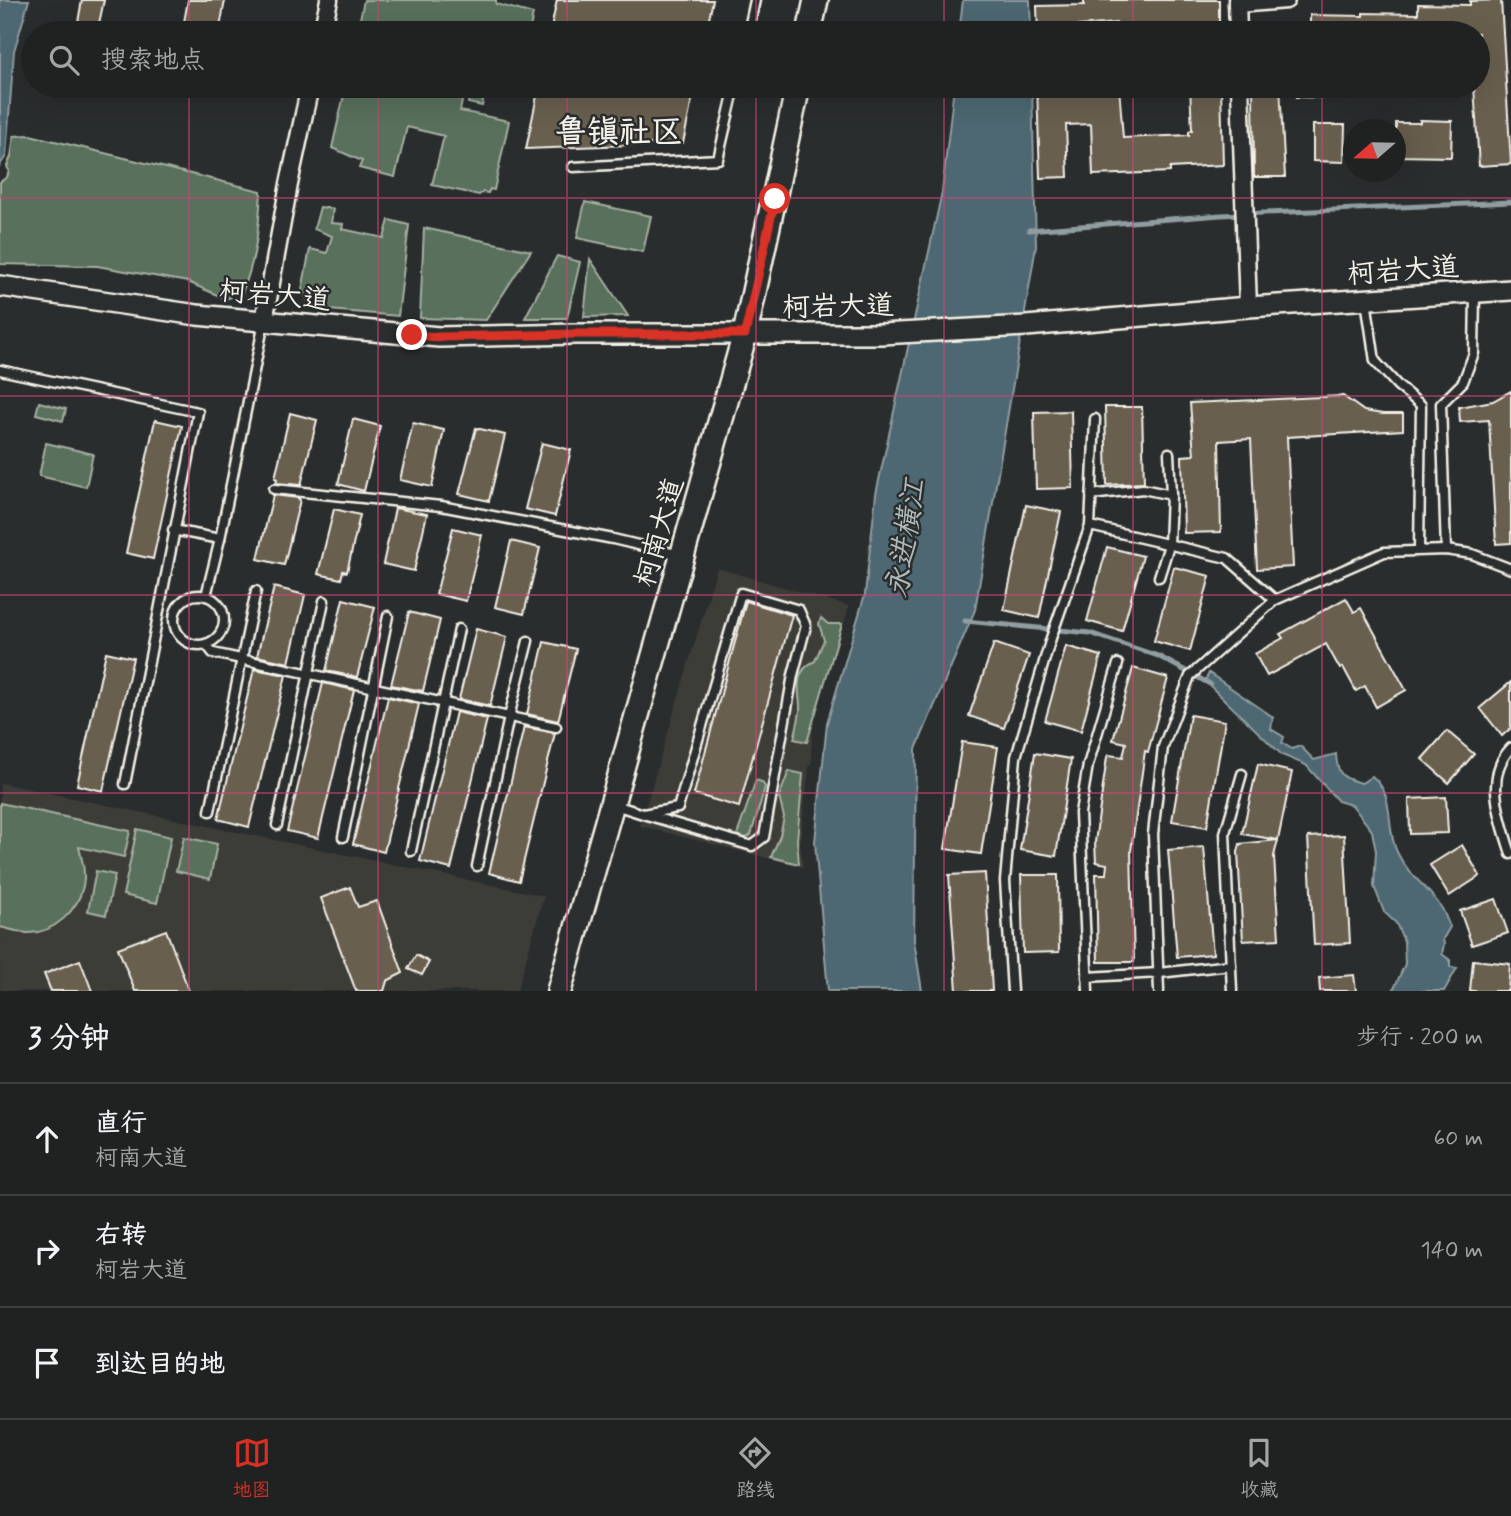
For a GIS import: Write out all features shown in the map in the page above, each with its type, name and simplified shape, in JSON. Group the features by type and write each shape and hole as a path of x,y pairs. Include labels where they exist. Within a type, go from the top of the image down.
{"main road":[{"path":"812,21 816,0"},
{"name":"柯南大道","path":"559,991 745,334 795,98"}],"street":[{"path":"325,21 329,0"},
{"path":"1238,21 1237,2 1286,0"},
{"path":"264,321 307,98"},
{"path":"1240,98 1248,307"},
{"name":"柯岩大道","path":"0,286 197,315 439,337 881,334 1027,326 1248,307 1511,290"}],"lane":[{"path":"751,21 755,0"},
{"path":"573,167 718,159 732,98"},
{"path":"1446,550 1441,404 1463,382 1474,353 1475,293"},
{"path":"1366,300 1375,361 1398,386 1421,405 1419,550"},
{"path":"206,596 264,321"},
{"path":"0,370 198,412 125,784"},
{"path":"1012,991 1005,881 1016,757 1051,638 1090,526 1095,419"},
{"path":"1159,577 1169,544 1169,453"},
{"path":"274,489 441,506 683,555"},
{"path":"1091,495 1143,489 1171,495"},
{"path":"1090,526 1227,558 1275,600"},
{"path":"173,530 220,539"},
{"path":"1159,991 1153,834 1163,747 1190,676 1275,600 1384,552 1446,550 1472,554 1511,569"},
{"path":"210,811 256,592"},
{"path":"612,804 643,814 751,846 764,837 793,675 806,626 799,610 741,593 678,808 643,814"},
{"path":"206,596 219,605 224,620 219,635 205,644 197,645 182,639 174,624 174,616 180,603 186,599 206,596"},
{"path":"276,825 324,601"},
{"path":"158,612 174,616"},
{"path":"343,837 388,616"},
{"path":"411,850 458,629"},
{"path":"477,866 528,641"},
{"path":"205,644 213,653 556,727"},
{"path":"1088,991 1080,813 1088,765 1118,664"},
{"path":"1511,748 1502,757 1495,789 1511,854"},
{"path":"1232,991 1226,832 1242,774"},
{"path":"1087,977 1231,965"}],"shaded area":[{"path":"717,568 849,606 813,726 812,760 800,842 803,867 640,826"},
{"path":"0,783 544,896 517,991 0,991"}],"green space":[{"path":"364,0 496,0 496,4 533,14 532,21 360,21"},
{"path":"343,98 463,98 460,111 509,121 494,190 490,189 488,193 479,195 432,185 444,136 407,127 395,177 359,168 362,161 332,148"},
{"path":"469,98 484,98 482,106 468,103"},
{"path":"30,135 261,191 256,243 242,293 226,299 188,282 97,266 0,264 0,182 7,177 9,171 7,166 14,136"},
{"path":"585,202 651,216 643,252 577,238"},
{"path":"320,207 333,209 331,223 343,224 342,229 384,238 389,220 409,225 398,316 317,309 310,304 302,290 310,249 327,253 332,236 314,229"},
{"path":"424,228 531,251 486,320 420,318"},
{"path":"557,256 580,262 567,318 525,318"},
{"path":"590,259 628,316 584,317"},
{"path":"39,402 66,409 63,421 36,414"},
{"path":"46,443 93,454 86,487 39,476"},
{"path":"821,618 828,624 842,624 807,742 794,739 800,713 799,680 804,669 815,661 824,640 819,624"},
{"path":"789,771 803,774 797,840 799,864 771,857 784,817 779,797"},
{"path":"756,780 762,782 765,787 751,835 746,838 737,835"},
{"path":"0,803 130,831 124,857 79,847 84,871 83,886 70,912 55,925 37,932 27,933 0,927"},
{"path":"137,829 171,837 157,903 123,895"},
{"path":"184,837 217,844 210,879 176,871"},
{"path":"96,871 115,875 106,915 88,911"}],"water":[{"path":"0,0 29,0 14,51 6,156 0,165"},
{"path":"963,0 1030,0 1031,21 960,21"},
{"name":"永进横江","path":"953,98 1032,98 1036,246 975,610 916,749 914,940 922,991 828,991 815,842 827,723 865,594 876,494 942,192"},
{"path":"1209,673 1273,717 1271,729 1284,737 1282,743 1292,749 1300,746 1314,760 1336,754 1342,775 1362,783 1372,776 1379,784 1387,802 1397,852 1406,867 1441,907 1450,927 1443,939 1442,954 1450,960 1450,967 1457,968 1444,991 1393,991 1405,964 1404,941 1396,923 1384,912 1374,886 1376,851 1372,831 1352,805 1338,801 1306,765 1282,755 1205,681"}],"building":[{"path":"82,0 104,0 100,21 78,21"},
{"path":"188,0 225,0 221,21 184,21"},
{"path":"557,0 713,0 709,21 553,21"},
{"path":"1084,0 1219,0 1219,21 1038,21 1037,6 1084,5"},
{"path":"1501,0 1511,164 1479,166 1475,98 1490,98 1490,21 1310,21 1310,15 1418,14 1418,4 1470,5 1470,1"},
{"path":"537,98 692,98 683,143 526,149"},
{"path":"1037,98 1120,98 1123,138 1189,135 1192,130 1191,98 1221,98 1223,165 1170,168 1170,172 1093,175 1091,124 1066,125 1068,177 1040,178"},
{"path":"1253,98 1281,98 1285,177 1254,177"},
{"path":"1420,120 1452,121 1451,157 1406,156 1406,123 1420,123"},
{"path":"1313,125 1343,125 1343,162 1313,161"},
{"path":"1511,391 1511,543 1496,544 1489,420 1460,422 1459,407 1493,401"},
{"path":"1343,396 1364,411 1403,414 1403,430 1287,437 1293,567 1257,569 1251,439 1219,441 1221,532 1184,533 1182,456 1194,455 1190,403"},
{"path":"1105,407 1142,407 1144,483 1107,485"},
{"path":"1071,411 1073,488 1036,489 1034,412"},
{"path":"290,413 317,420 301,485 276,483 275,478"},
{"path":"353,419 380,426 364,491 338,484"},
{"path":"155,420 182,426 153,559 126,553"},
{"path":"413,423 444,430 432,487 400,480"},
{"path":"476,428 505,435 489,501 459,494"},
{"path":"542,443 571,450 555,516 525,509"},
{"path":"273,495 300,500 284,565 258,559"},
{"path":"1026,505 1061,512 1039,618 1004,610"},
{"path":"395,508 427,514 414,571 383,564"},
{"path":"334,509 360,515 347,572 343,571 341,579 318,574"},
{"path":"453,528 482,535 466,601 436,594"},
{"path":"511,541 540,548 524,614 495,607"},
{"path":"1107,547 1143,556 1122,631 1087,621"},
{"path":"1174,567 1210,576 1190,651 1154,641"},
{"path":"274,587 305,595 289,663 257,656"},
{"path":"1346,598 1354,612 1361,608 1406,690 1376,707 1365,686 1356,691 1326,644 1267,676 1255,654 1283,638 1280,634"},
{"path":"343,599 375,607 357,677 326,671"},
{"path":"746,601 792,615 739,807 694,794"},
{"path":"409,612 440,620 423,691 391,685"},
{"path":"476,629 507,637 490,706 459,699"},
{"path":"544,642 576,649 558,721 527,714"},
{"path":"994,643 1029,655 1004,728 969,716"},
{"path":"1066,646 1101,656 1081,731 1045,721"},
{"path":"106,652 133,658 103,791 77,785"},
{"path":"1133,668 1168,678 1148,752 1145,751 1131,851 1134,962 1098,962 1096,874 1106,874 1107,864 1096,862 1095,842 1107,757 1123,757 1126,743 1113,740"},
{"path":"254,669 286,675 249,827 218,819"},
{"path":"1511,682 1511,728 1502,736 1480,708"},
{"path":"323,683 354,690 318,838 287,831"},
{"path":"388,697 419,704 384,852 353,844"},
{"path":"456,712 487,719 451,869 420,861"},
{"path":"1190,715 1225,721 1207,827 1172,821"},
{"path":"524,727 555,733 519,881 489,873"},
{"path":"1447,731 1474,754 1449,783 1422,759"},
{"path":"962,742 998,747 981,854 945,849"},
{"path":"1035,753 1071,759 1056,856 1020,850"},
{"path":"1258,764 1292,772 1278,840 1242,834"},
{"path":"1446,797 1448,833 1410,834 1409,799"},
{"path":"1344,835 1350,943 1314,945 1308,837"},
{"path":"1278,840 1274,856 1279,939 1243,941 1238,852 1240,844"},
{"path":"1462,845 1480,876 1449,896 1430,865"},
{"path":"1204,847 1213,954 1177,957 1168,850"},
{"path":"985,873 992,991 957,991 949,875"},
{"path":"1021,875 1058,875 1059,952 1023,953"},
{"path":"350,887 358,907 377,901 403,973 387,981 384,991 356,991 321,898"},
{"path":"1496,899 1508,933 1472,945 1460,911"},
{"path":"166,930 189,991 135,991 118,948"},
{"path":"416,955 429,962 422,975 408,969"},
{"path":"80,960 92,991 51,991 44,974"},
{"path":"1473,960 1510,964 1508,991 1470,991"},
{"path":"1354,975 1356,991 1320,991 1319,978"}],"waterway":[{"path":"1029,230 1221,215 1511,202"},
{"path":"965,621 1090,633 1158,656 1210,684"}],"district":[{"name":"鲁镇社区","path":"619,131"}],"route":[{"path":"412,335 500,337 745,334 775,199"}]}
